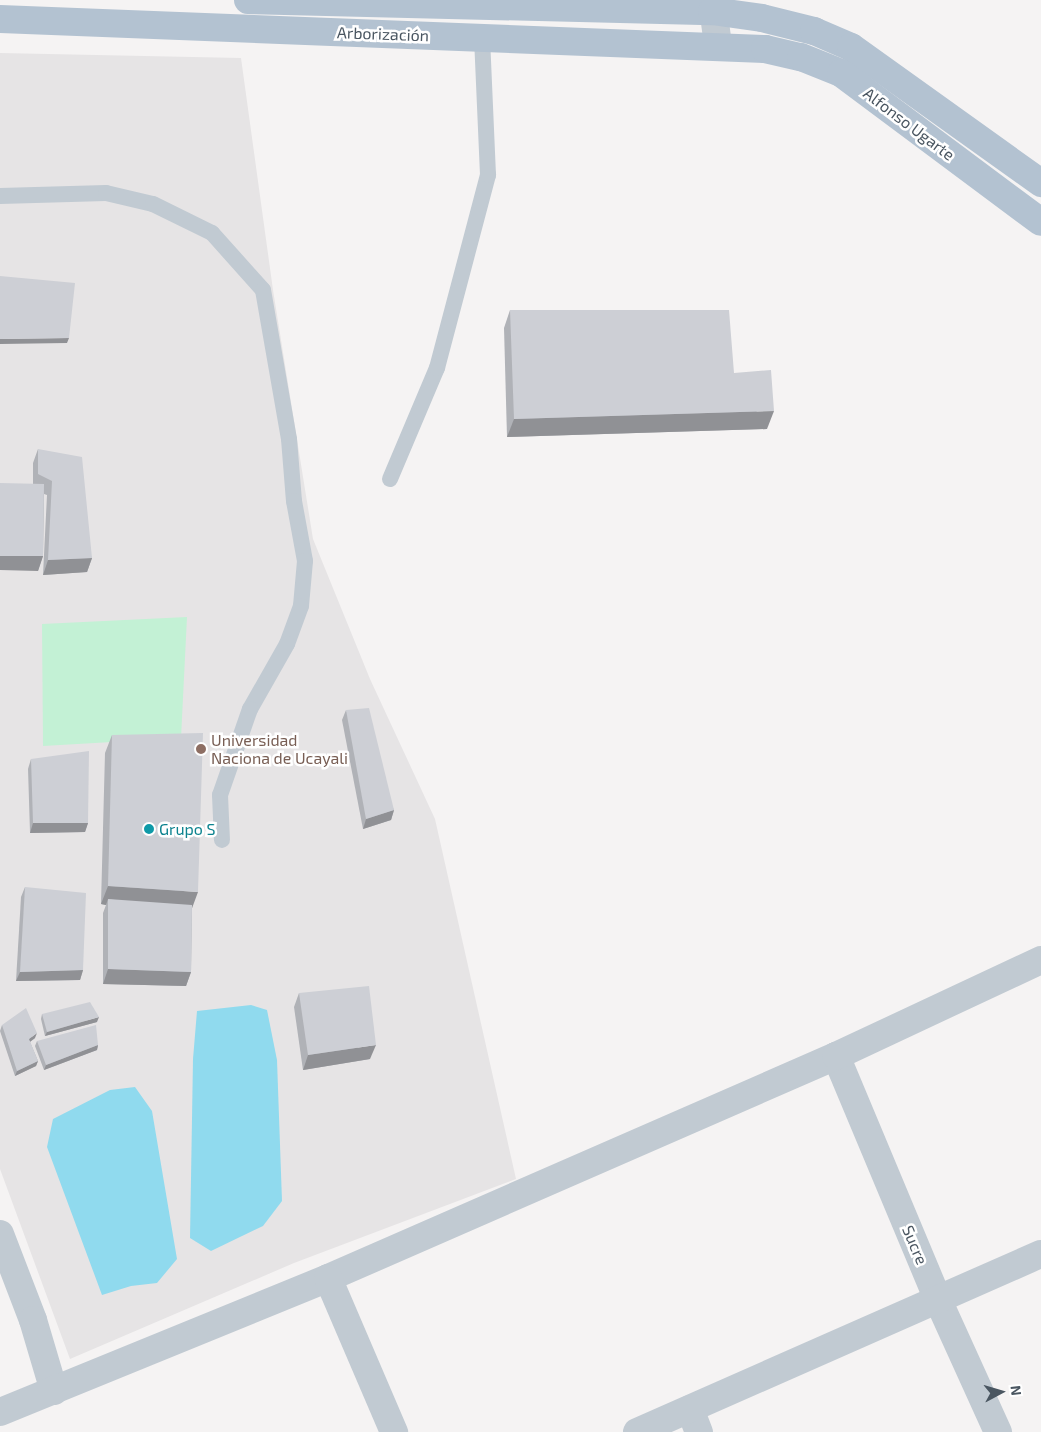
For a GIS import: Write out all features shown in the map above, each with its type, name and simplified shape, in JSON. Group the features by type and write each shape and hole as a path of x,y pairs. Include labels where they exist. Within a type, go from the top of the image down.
{"main road":[{"name":"Arborización","path":"248,0 712,6 762,18"},
{"name":"Alfonso Ugarte","path":"762,18 814,32 851,47 1041,183"},
{"name":"Arborización","path":"0,19 482,38 718,45 765,49"},
{"name":"Alfonso Ugarte","path":"765,49 800,57 841,73 1041,222"}],"street":[{"path":"463,4 482,38"},
{"path":"712,6 718,45"},
{"path":"0,1412 328,1278 836,1056 1041,960"},
{"name":"Sucre","path":"836,1056 939,1302 998,1432"},
{"path":"0,1234 33,1320 54,1391"},
{"path":"637,1432 695,1420 1041,1254"},
{"path":"328,1278 394,1432"}],"lane":[{"path":"740,0 762,18"},
{"path":"390,479 436,368 488,175 482,38"},
{"path":"0,196 106,193 153,204 212,233 263,290 289,439 294,502 304,561 302,597 287,644 250,709 220,795 222,840"}],"shaded area":[{"name":"Universidad Naciona de Ucayali","path":"0,53 241,58 273,290 313,539 370,679 435,819 516,1179 294,1263 70,1359 0,1169"}],"green space":[{"path":"187,617 181,738 43,746 42,624"}],"water":[{"path":"251,1005 267,1010 277,1060 282,1201 263,1226 211,1251 190,1238 193,1059 197,1011"},
{"path":"135,1087 152,1111 177,1259 157,1283 131,1286 102,1295 47,1147 53,1119 110,1090"}],"building":[{"path":"0,276 75,283 69,338 0,339"},
{"path":"510,310 729,310 734,373 771,370 774,411 514,419"},
{"path":"38,449 82,457 92,558 48,560 52,481 38,474"},
{"path":"0,483 44,484 43,556 0,556"},
{"path":"369,708 394,810 366,819 346,710"},
{"name":"Grupo S","path":"203,733 198,892 108,886 112,735"},
{"path":"89,751 88,823 33,823 31,759"},
{"path":"25,887 86,893 83,970 20,972"},
{"path":"108,899 192,905 191,972 108,969"},
{"path":"369,986 376,1045 308,1055 299,993"},
{"path":"90,1002 99,1017 47,1032 42,1014"},
{"path":"26,1008 37,1033 29,1039 38,1061 17,1071 2,1025"},
{"path":"96,1025 98,1045 46,1065 37,1041"}],"place":[{"name":"Universidad Naciona de Ucayali","path":"201,749"},
{"name":"Grupo S","path":"149,829"}]}
